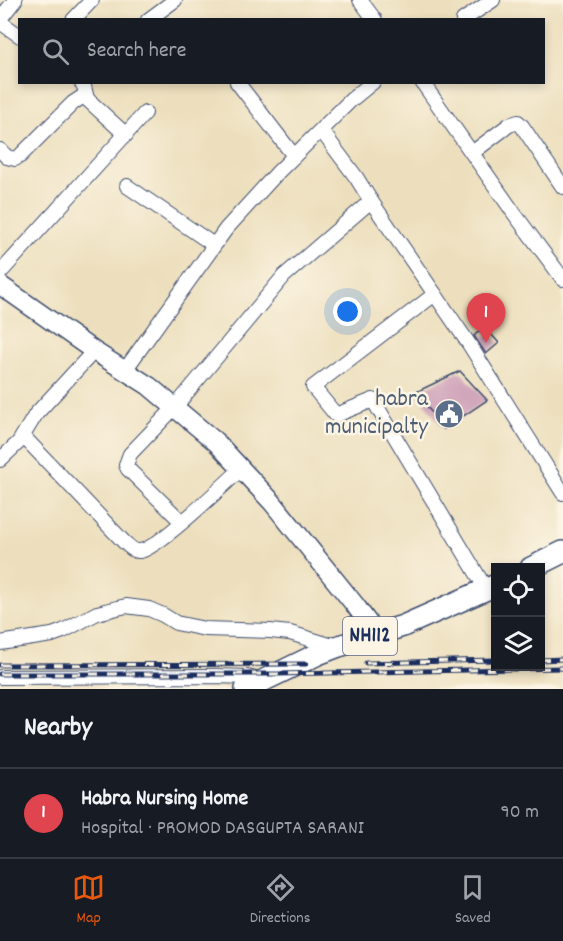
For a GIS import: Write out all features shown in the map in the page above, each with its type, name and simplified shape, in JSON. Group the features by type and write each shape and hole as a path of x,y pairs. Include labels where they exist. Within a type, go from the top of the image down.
{"highway":[{"path":"540,563 563,552"},
{"name":"NH112","path":"255,685 318,654 412,623 490,587"}],"main road":[{"path":"0,285 94,351 149,386 217,443 272,502 355,605 375,634"}],"street":[{"path":"15,0 0,20 18,34"},
{"path":"75,18 92,0"},
{"path":"151,18 175,0"},
{"path":"360,0 374,18"},
{"path":"466,18 494,0"},
{"path":"239,84 294,156"},
{"path":"125,370 226,229 294,156 371,84"},
{"path":"423,84 563,279"},
{"path":"0,150 7,157 15,159 82,97 87,89 126,135"},
{"path":"0,273 145,113"},
{"path":"472,153 509,125 518,122 563,187"},
{"path":"321,130 356,177 469,344 563,493"},
{"path":"127,186 214,245"},
{"path":"182,522 128,469 126,465 130,454 175,407 284,276 371,201"},
{"path":"435,294 312,387 336,415 373,400 490,587"},
{"path":"0,460 15,447 36,414 94,351"},
{"path":"23,436 132,549 138,551 147,549 182,522 241,469"},
{"path":"0,644 52,635 97,613 126,606 149,609 176,622 205,629 290,633 336,647"},
{"path":"0,677 247,677 255,685"}],"building":[{"path":"479,331 485,337 490,333 499,343 486,354 474,336"},
{"name":"habra municipalty","path":"460,371 487,400 444,429 416,392"}],"railway":[{"path":"545,660 563,659"},
{"path":"366,663 491,660"},
{"path":"0,665 306,664"},
{"path":"0,674 278,674 563,668"}],"place":[{"name":"Habra Nursing Home","path":"486,343"},
{"name":"habra municipalty","path":"449,414"}]}
